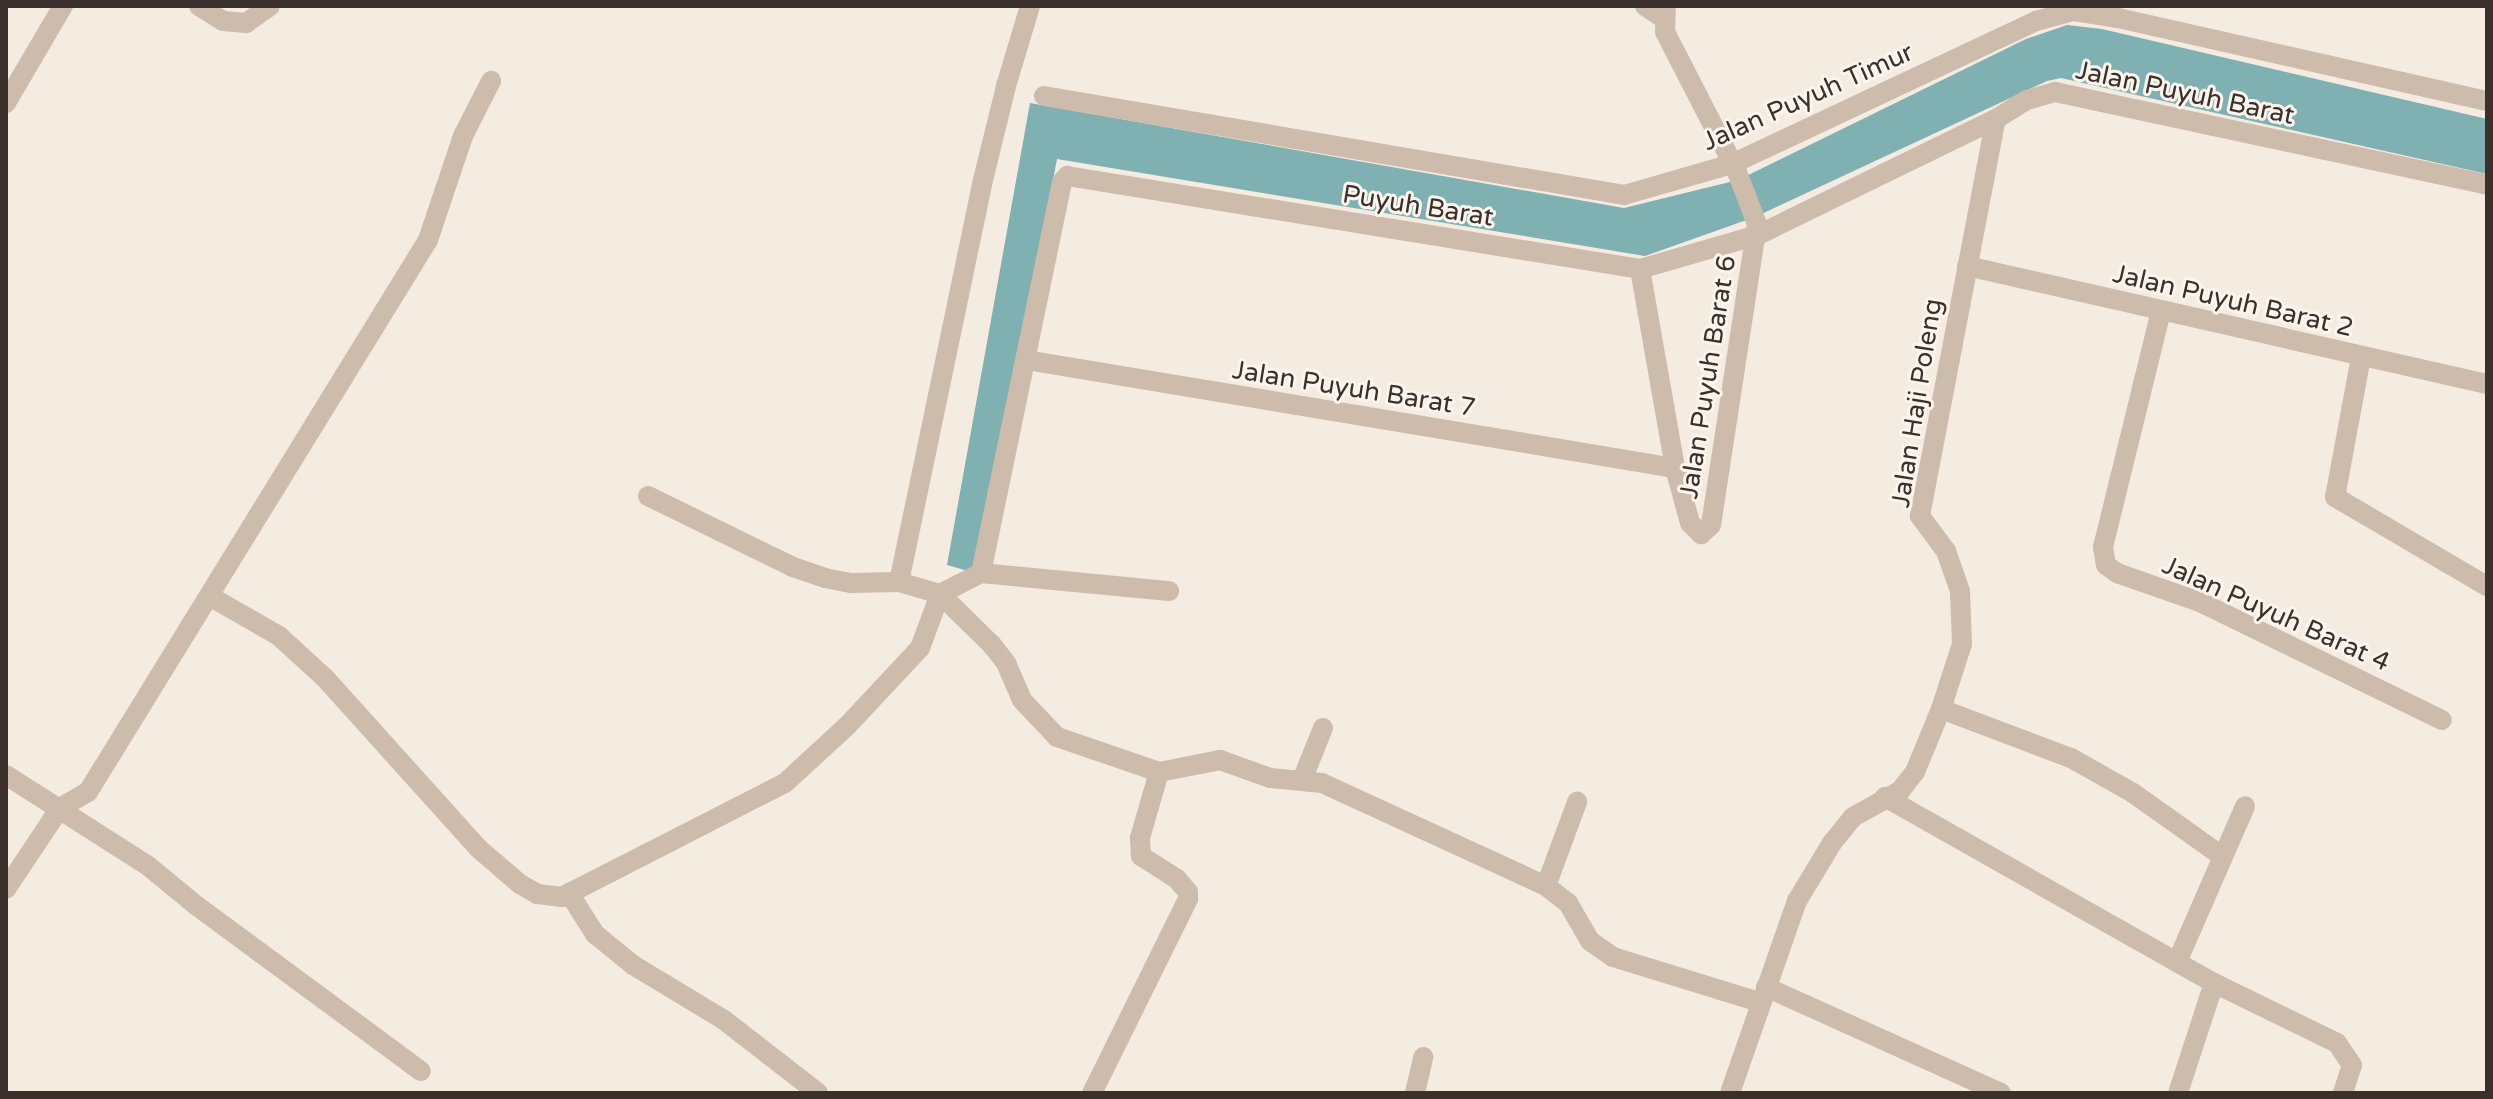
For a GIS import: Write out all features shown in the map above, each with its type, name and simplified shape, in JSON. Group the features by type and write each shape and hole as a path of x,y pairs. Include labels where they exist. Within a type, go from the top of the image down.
{"street":[{"path":"6,103 63,6"},
{"path":"199,6 223,21 246,23 270,6"},
{"path":"899,582 982,184 1030,6"},
{"path":"1645,6 1664,12 1665,32 1734,168 1758,229"},
{"name":"Jalan Puyuh Timur","path":"1044,96 1624,195 1734,168 2032,14 2114,12 2487,101"},
{"path":"6,889 60,808 88,792 211,597 428,240 459,147 491,81"},
{"name":"Jalan Puyuh Barat","path":"1758,229 1996,119 2027,100 2055,92 2487,185"},
{"name":"Jalan Haji Poleng","path":"1730,1093 1797,901 1832,843 1853,817 1900,791 1915,772 1941,709 1962,644 1960,591 1946,551 1920,516 1996,119"},
{"name":"Puyuh Barat","path":"1026,360 1062,182 1067,176 1640,269 1758,229"},
{"name":"Jalan Puyuh Barat 6","path":"1675,468 1690,523 1701,534 1711,525 1758,229"},
{"name":"Jalan Puyuh Barat 2","path":"1967,266 2487,384"},
{"path":"1640,269 1675,468"},
{"name":"Jalan Puyuh Barat 4","path":"2161,311 2103,547 2106,565 2117,573 2200,602 2442,720"},
{"path":"2361,357 2335,497 2487,586"},
{"path":"981,573 1026,360"},
{"name":"Jalan Puyuh Barat 7","path":"1026,360 1675,468"},
{"path":"648,496 793,567 825,578 851,583 899,582 940,594 992,645 1006,663 1022,700 1057,737 1159,772 1220,760 1270,778 1322,783 1546,886 1568,903 1590,941 1613,957 1763,994 2001,1093"},
{"path":"211,597 279,636 325,678 479,849 537,894 562,897 785,783 847,726 920,648 940,594 981,573 1169,591"},
{"path":"1941,709 2071,758 2133,793 2223,857"},
{"path":"1302,780 1323,728"},
{"path":"1092,1093 1188,899 1188,892 1177,879 1141,856 1140,838 1159,772"},
{"path":"6,775 147,865 197,906 421,1071"},
{"path":"1885,797 2214,983 2337,1043 2352,1065 2343,1093"},
{"path":"1546,886 1577,802"},
{"path":"2177,962 2245,806"},
{"path":"569,893 595,934 633,965 724,1020 818,1093"},
{"path":"2178,1093 2214,983"},
{"path":"1415,1093 1423,1057"}],"water":[{"path":"2067,25 2102,29 2487,119 2487,174 2061,78 2047,81 1755,217 1645,256 1057,159 979,574 947,565 1030,103 1624,208 1738,180 2026,39"}]}
